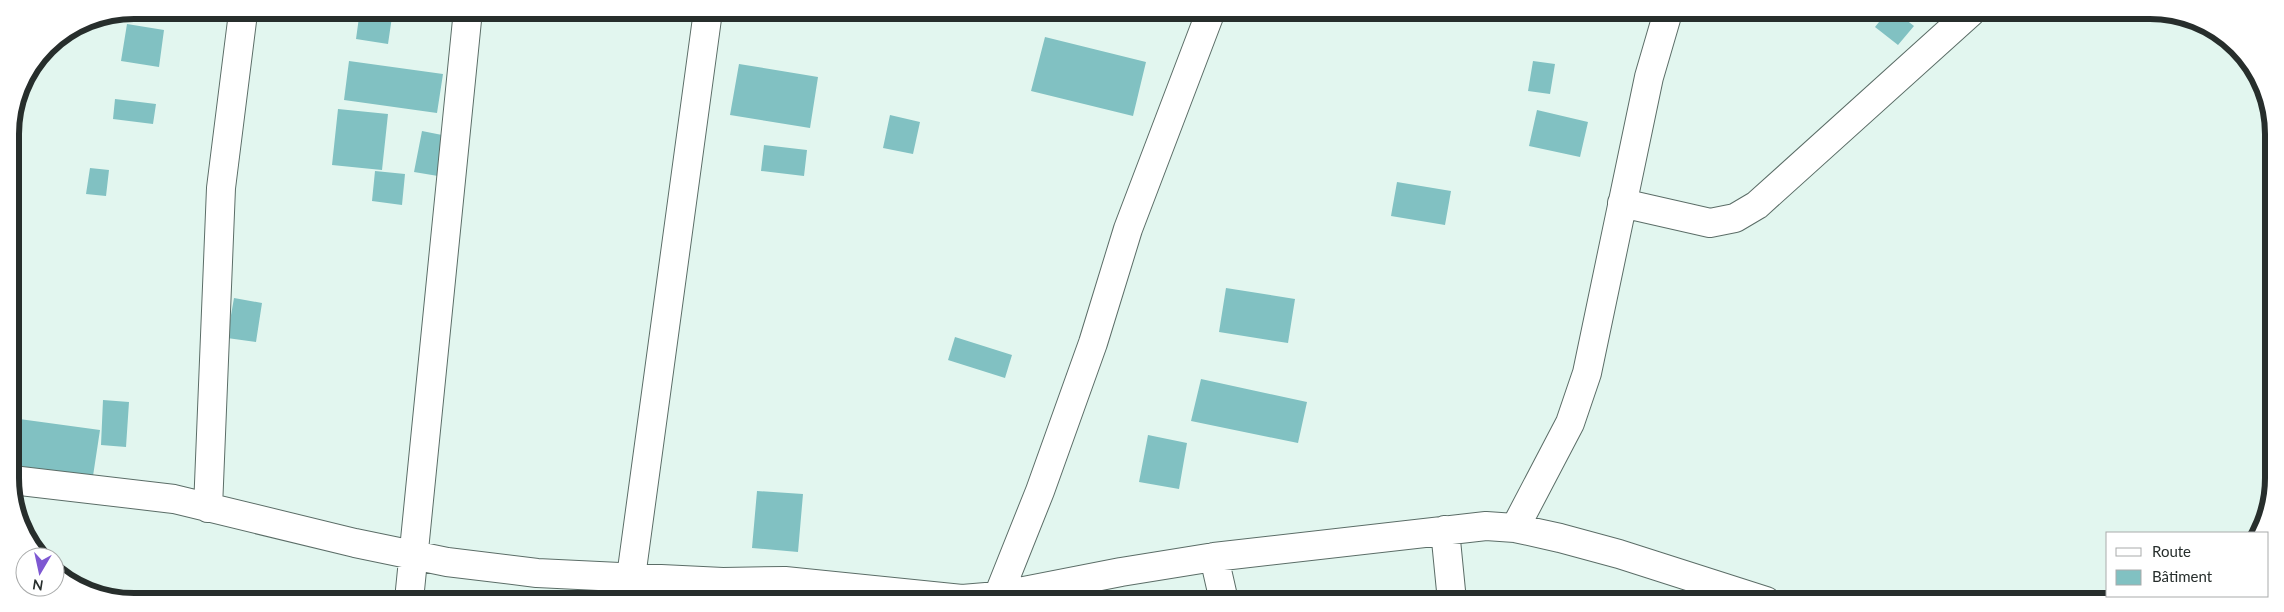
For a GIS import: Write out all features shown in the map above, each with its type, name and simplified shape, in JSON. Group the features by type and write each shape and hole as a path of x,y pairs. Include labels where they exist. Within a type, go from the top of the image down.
{"street":[{"path":"208,508 221,188 242,19"},
{"path":"409,593 467,19"},
{"path":"631,577 707,19"},
{"path":"999,593 1040,490 1086,361 1128,229 1208,19"},
{"path":"1515,528 1570,423 1584,381 1649,77 1666,19"},
{"path":"1622,203 1710,223 1735,218 1757,205 1963,19"},
{"path":"19,481 174,498 208,508 412,556 537,573 631,577 728,591 783,590 843,593"},
{"path":"1013,593 1121,572 1214,557 1486,526 1515,528 1611,552 1707,591"},
{"path":"1444,530 1451,593"},
{"path":"1214,557 1222,593"}],"building":[{"path":"359,19 392,19 388,44 356,39"},
{"path":"1881,19 1905,19 1914,26 1898,45 1875,27"},
{"path":"127,24 164,30 159,67 121,61"},
{"path":"1045,37 1146,62 1133,116 1031,91"},
{"path":"349,61 443,74 437,113 344,100"},
{"path":"1533,61 1555,64 1550,94 1528,91"},
{"path":"739,64 818,77 810,128 730,115"},
{"path":"115,99 156,104 153,124 113,119"},
{"path":"338,109 388,114 382,170 332,165"},
{"path":"1537,110 1588,122 1580,157 1529,146"},
{"path":"890,115 920,122 913,154 883,148"},
{"path":"422,131 452,137 444,177 414,172"},
{"path":"764,145 807,150 804,176 761,171"},
{"path":"90,168 109,170 106,196 86,194"},
{"path":"375,171 405,174 402,205 372,201"},
{"path":"1397,182 1451,191 1445,225 1391,216"},
{"path":"1226,288 1295,299 1288,343 1219,332"},
{"path":"234,298 262,303 256,342 227,338"},
{"path":"955,337 1012,355 1005,378 948,360"},
{"path":"1201,379 1307,402 1298,443 1191,421"},
{"path":"103,400 129,402 126,447 101,445"},
{"path":"19,419 100,430 93,476 19,466"},
{"path":"1148,435 1187,443 1179,489 1139,482"},
{"path":"757,491 803,494 798,552 752,548"}]}
